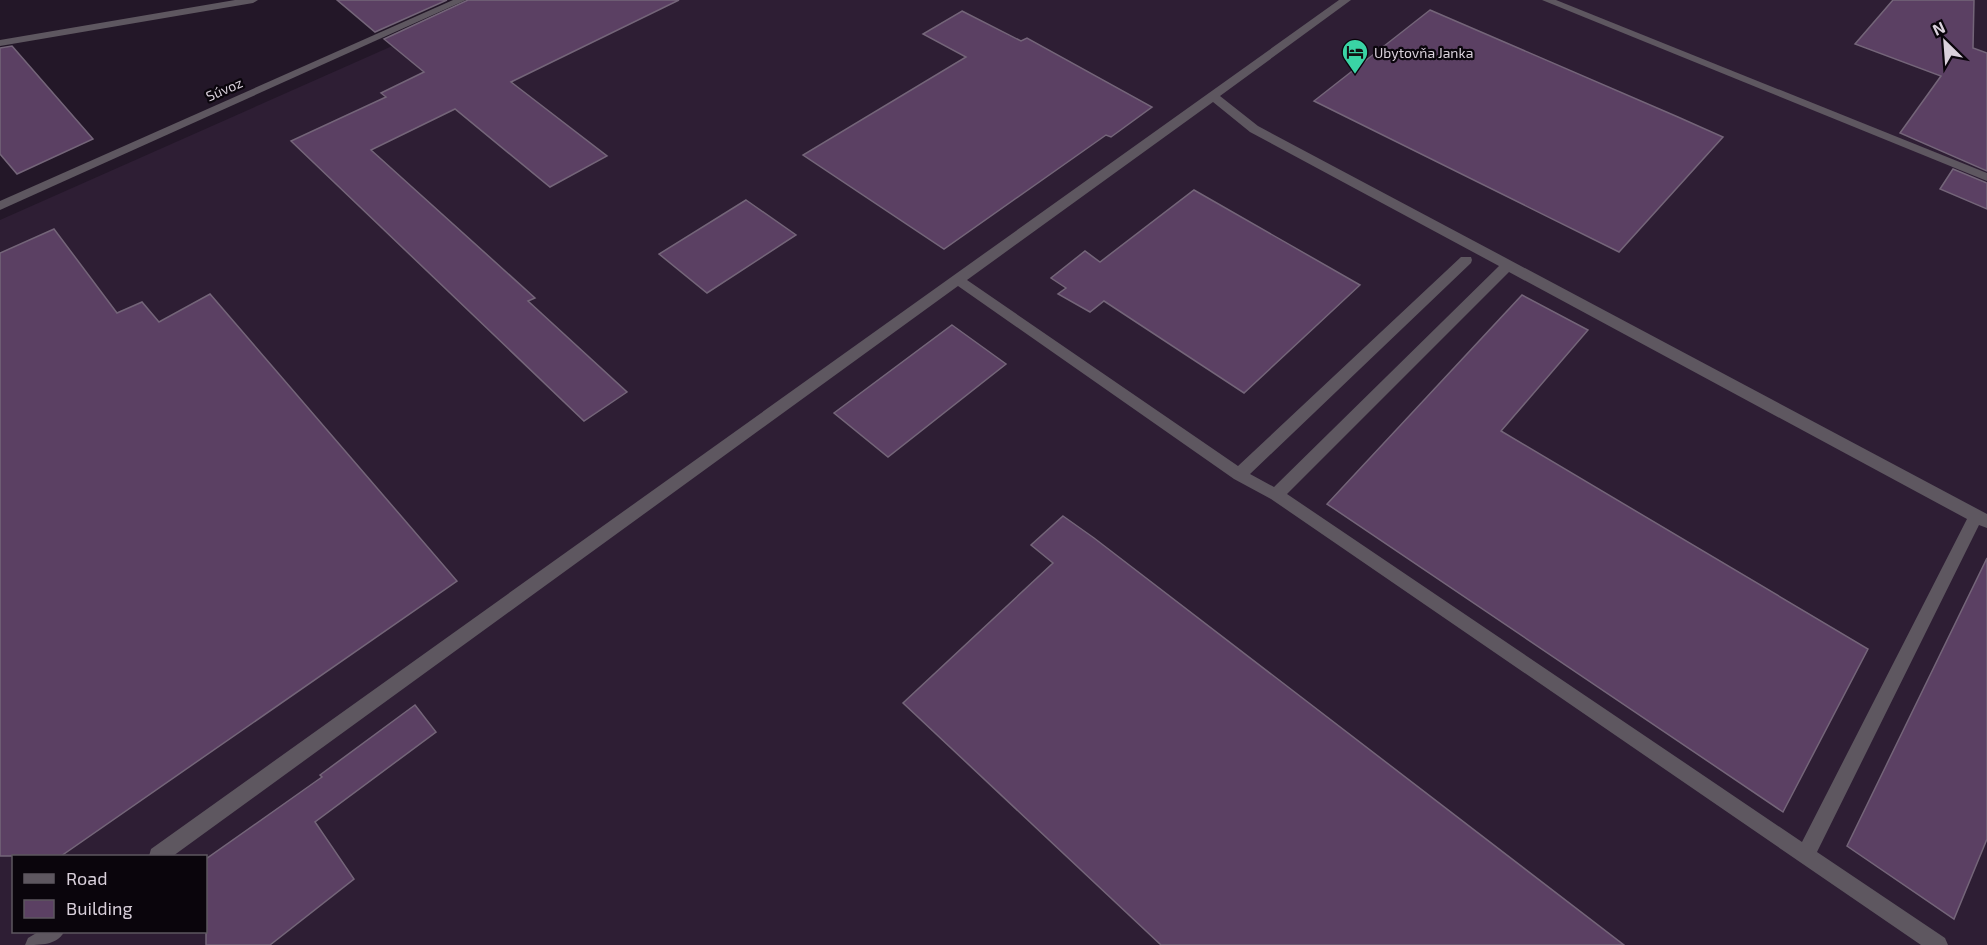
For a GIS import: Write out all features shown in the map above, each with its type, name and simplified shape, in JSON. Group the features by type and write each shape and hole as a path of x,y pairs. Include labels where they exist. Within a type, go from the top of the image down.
{"street":[{"path":"0,43 253,0"},
{"name":"Súvoz","path":"0,206 461,0"},
{"path":"159,855 960,281 1346,0"},
{"path":"1547,0 1987,177"},
{"path":"1214,97 1254,129 1982,519 1805,856"},
{"path":"1239,475 1466,260"},
{"path":"1276,495 1508,265"},
{"path":"960,281 1239,475 1276,495 1938,945"},
{"path":"36,945 53,933"}],"shaded area":[{"path":"496,0 1987,0 1987,945 0,945 0,220"}],"building":[{"path":"337,0 447,0 375,32"},
{"path":"468,0 679,0 511,82 607,156 550,187 455,109 371,150 535,298 528,301 627,392 584,421 291,141 386,97 381,93 424,72 384,39"},
{"path":"1893,0 1974,0 1973,48 1987,53 1987,171 1900,133 1941,76 1855,44"},
{"path":"1430,10 1723,137 1619,252 1314,101"},
{"path":"962,11 1021,41 1027,38 1152,107 1111,137 1106,135 944,249 803,155 966,57 923,34"},
{"path":"12,46 93,139 17,174 0,154 0,48"},
{"path":"1953,169 1987,183 1987,209 1940,189"},
{"path":"1194,190 1360,285 1244,393 1104,301 1090,312 1058,294 1066,288 1051,278 1085,251 1100,262"},
{"path":"746,200 796,235 707,293 659,254"},
{"path":"54,229 117,313 142,302 159,322 210,294 457,581 62,855 0,856 0,253"},
{"path":"1522,295 1588,330 1501,431 1868,649 1783,812 1327,504"},
{"path":"952,325 1006,364 888,457 834,413"},
{"path":"1063,516 1624,945 1161,945 903,703 1053,563 1031,545"},
{"path":"1987,558 1987,839 1954,919 1847,846"},
{"path":"415,705 436,732 315,822 354,879 270,945 206,945 207,858 322,777 320,775"}],"place":[{"name":"Ubytovňa Janka","path":"1355,75"}]}
